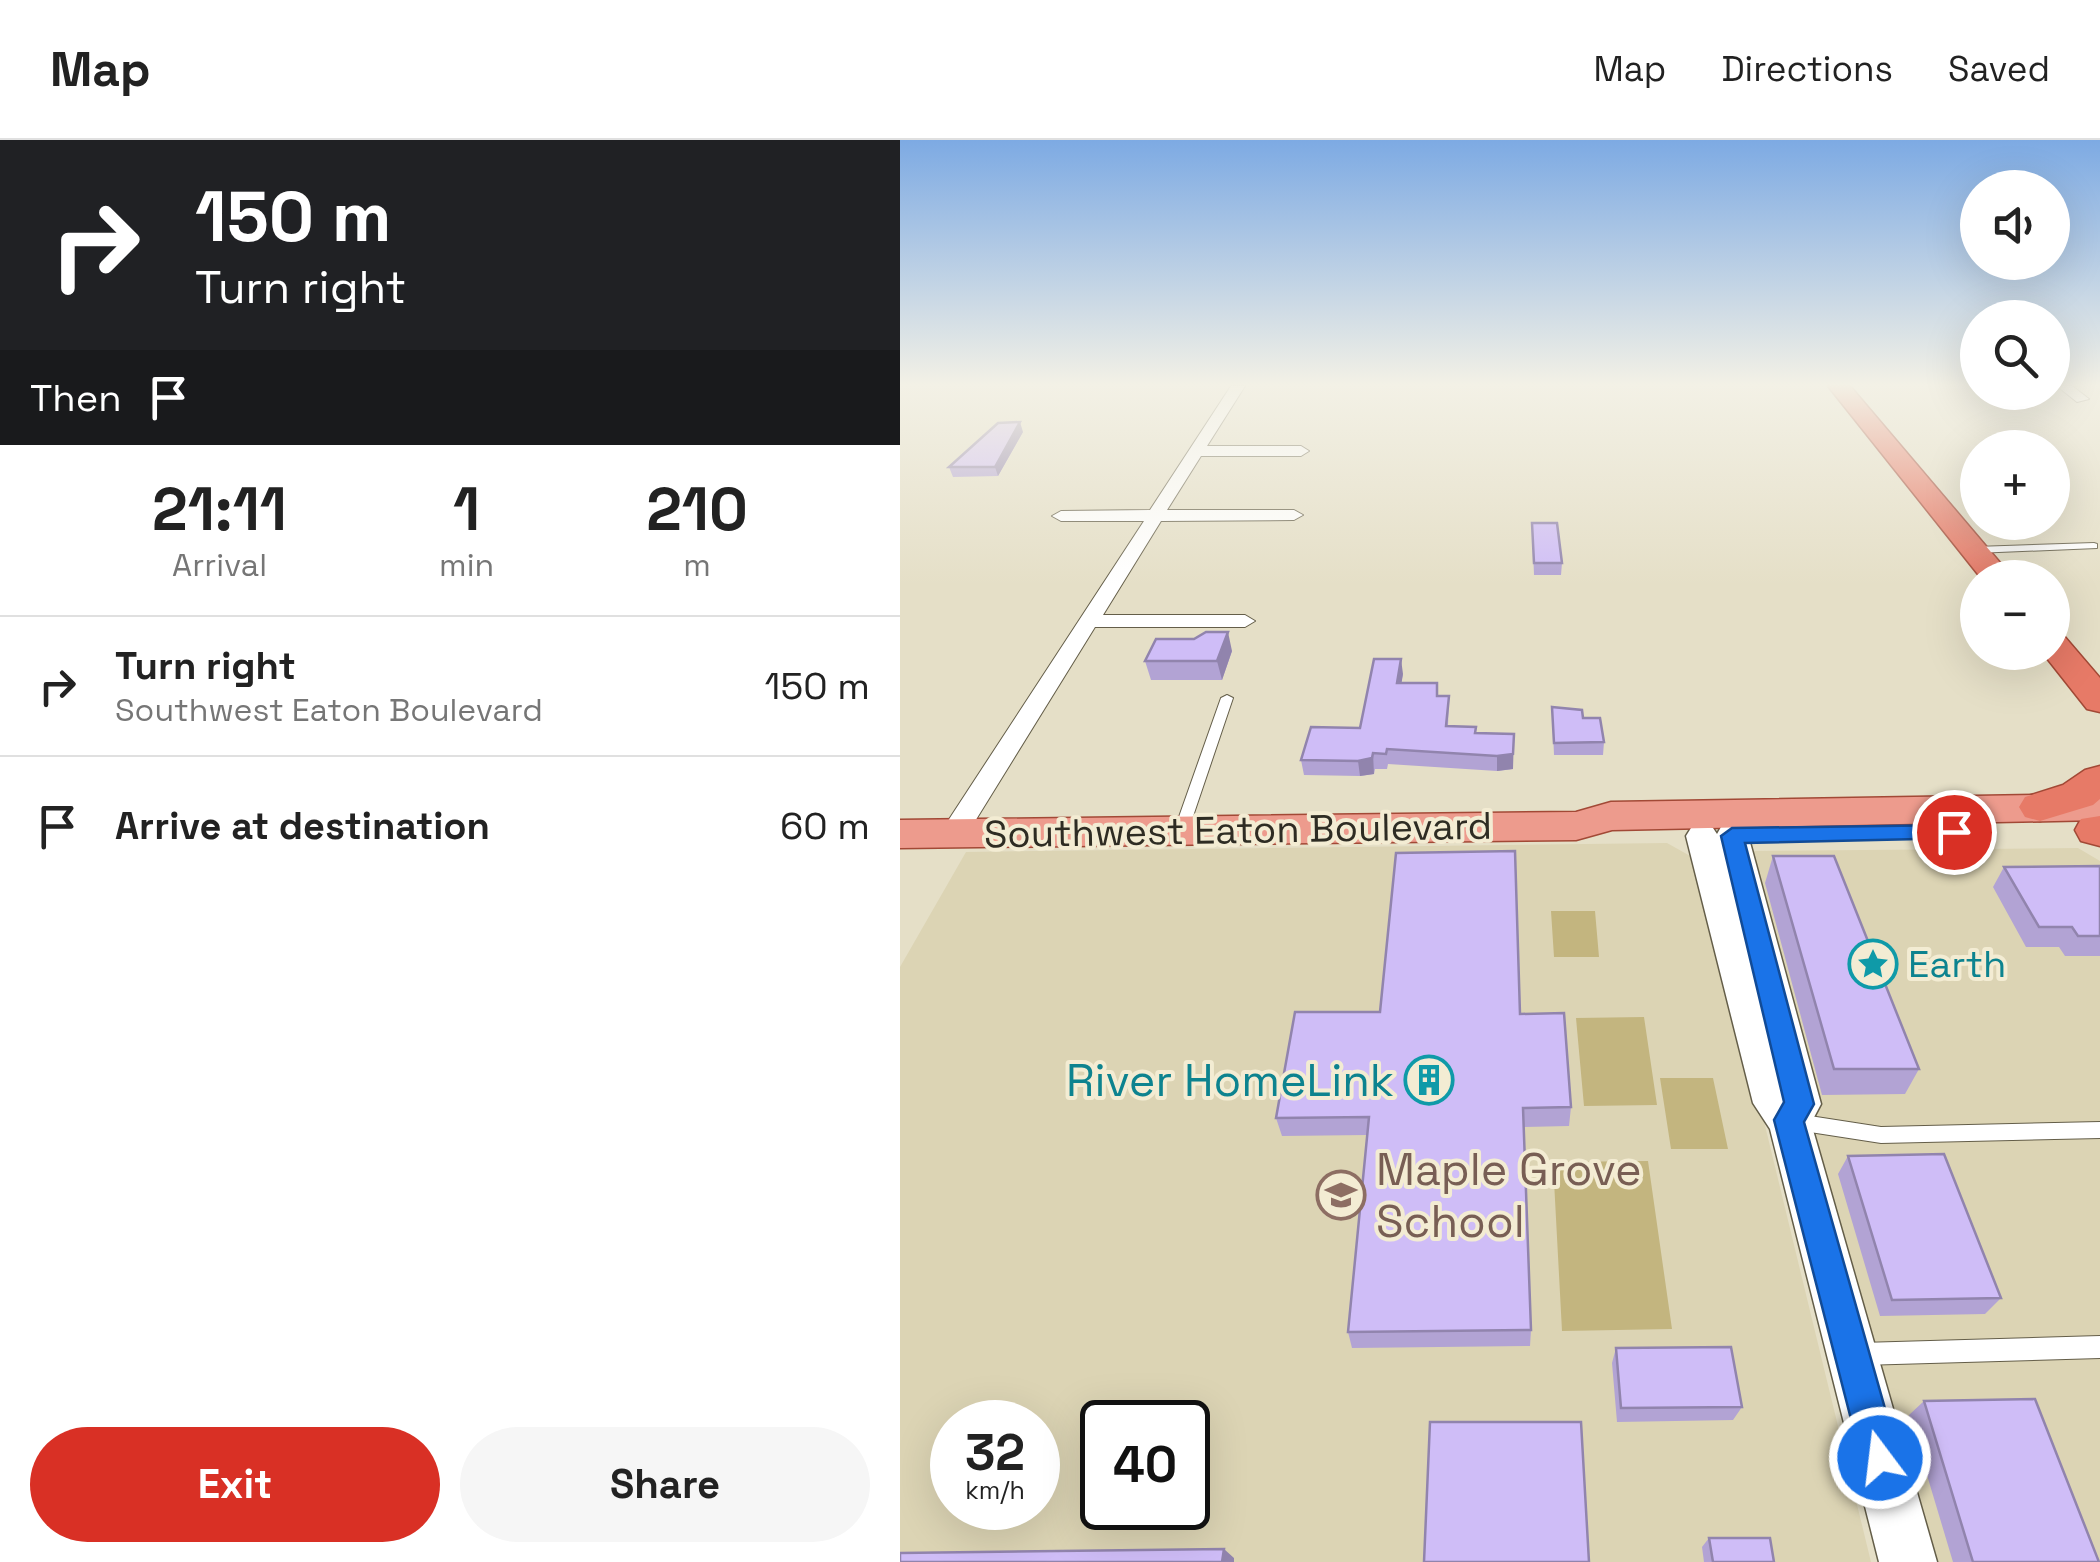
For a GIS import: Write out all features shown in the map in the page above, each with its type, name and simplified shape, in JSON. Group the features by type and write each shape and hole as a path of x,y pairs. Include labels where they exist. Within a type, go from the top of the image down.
{"highway":[{"path":"1894,452 1983,560"},
{"path":"2070,665 2100,701"},
{"path":"2040,806 2078,795 2100,779"}],"main road":[{"name":"Southwest Eaton Boulevard","path":"900,834 1576,826 1612,816 2040,806 2099,824"},
{"path":"1717,836 1719,824 1774,824 1815,812"},
{"name":"Southwest Eaton Boulevard","path":"1576,826 1610,837 2099,824"}],"street":[{"path":"954,833 1196,452"},
{"path":"1060,516 1294,516"},
{"path":"1088,621 1245,621"},
{"path":"1717,836 1774,1103 1789,1120 1908,1562"}],"lane":[{"path":"1974,550 2094,546"},
{"path":"1181,830 1227,698"},
{"path":"1789,1120 1881,1135 2100,1130"},
{"path":"1852,1354 2100,1347"}],"shaded area":[{"name":"Maple Grove School","path":"1667,843 1701,862 1871,1562 900,1562 900,967 966,852"},
{"path":"2078,848 2100,861 2100,1562 1932,1562 1817,1155 1814,1086 1746,851"},
{"path":"1551,911 1595,911 1599,957 1554,957"},
{"path":"1644,1017 1657,1105 1584,1106 1576,1018"},
{"path":"1660,1078 1713,1078 1728,1149 1671,1149"},
{"path":"1648,1161 1672,1329 1562,1331 1553,1162"}],"building":[{"path":"965,452 1003,452 995,467 949,467"},
{"path":"1532,523 1557,523 1562,563 1534,563"},
{"path":"1206,632 1228,632 1217,661 1145,661 1156,639 1194,639"},
{"path":"1374,659 1401,659 1397,683 1437,683 1437,696 1449,696 1446,726 1476,727 1475,733 1514,734 1513,754 1387,749 1386,754 1373,753 1372,758 1358,761 1301,760 1311,727 1360,728"},
{"path":"1552,707 1582,710 1583,718 1600,718 1604,742 1554,743"},
{"name":"River HomeLink","path":"1515,851 1520,1014 1564,1013 1571,1107 1523,1108 1531,1330 1348,1332 1369,1117 1276,1118 1295,1012 1380,1012 1396,853"},
{"path":"1773,856 1834,856 1919,1069 1834,1069"},
{"path":"2100,866 2100,936 2078,936 2072,927 2039,927 2004,867"},
{"path":"1944,1154 2001,1298 1892,1300 1848,1156"},
{"path":"1731,1347 1742,1407 1621,1408 1616,1348"},
{"path":"2035,1399 2099,1562 1973,1562 1924,1401"},
{"path":"1430,1422 1581,1422 1589,1562 1424,1562"},
{"path":"1709,1538 1770,1538 1774,1562 1713,1562"},
{"path":"1224,1549 1222,1562 900,1562 900,1553"}],"place":[{"name":"Earth","path":"1873,964"},
{"name":"River HomeLink","path":"1429,1080"},
{"name":"Maple Grove School","path":"1341,1195"}],"route":[{"path":"1880,1458 1798,1159 1789,1120 1800,1104 1732,836 1954,832"}]}
